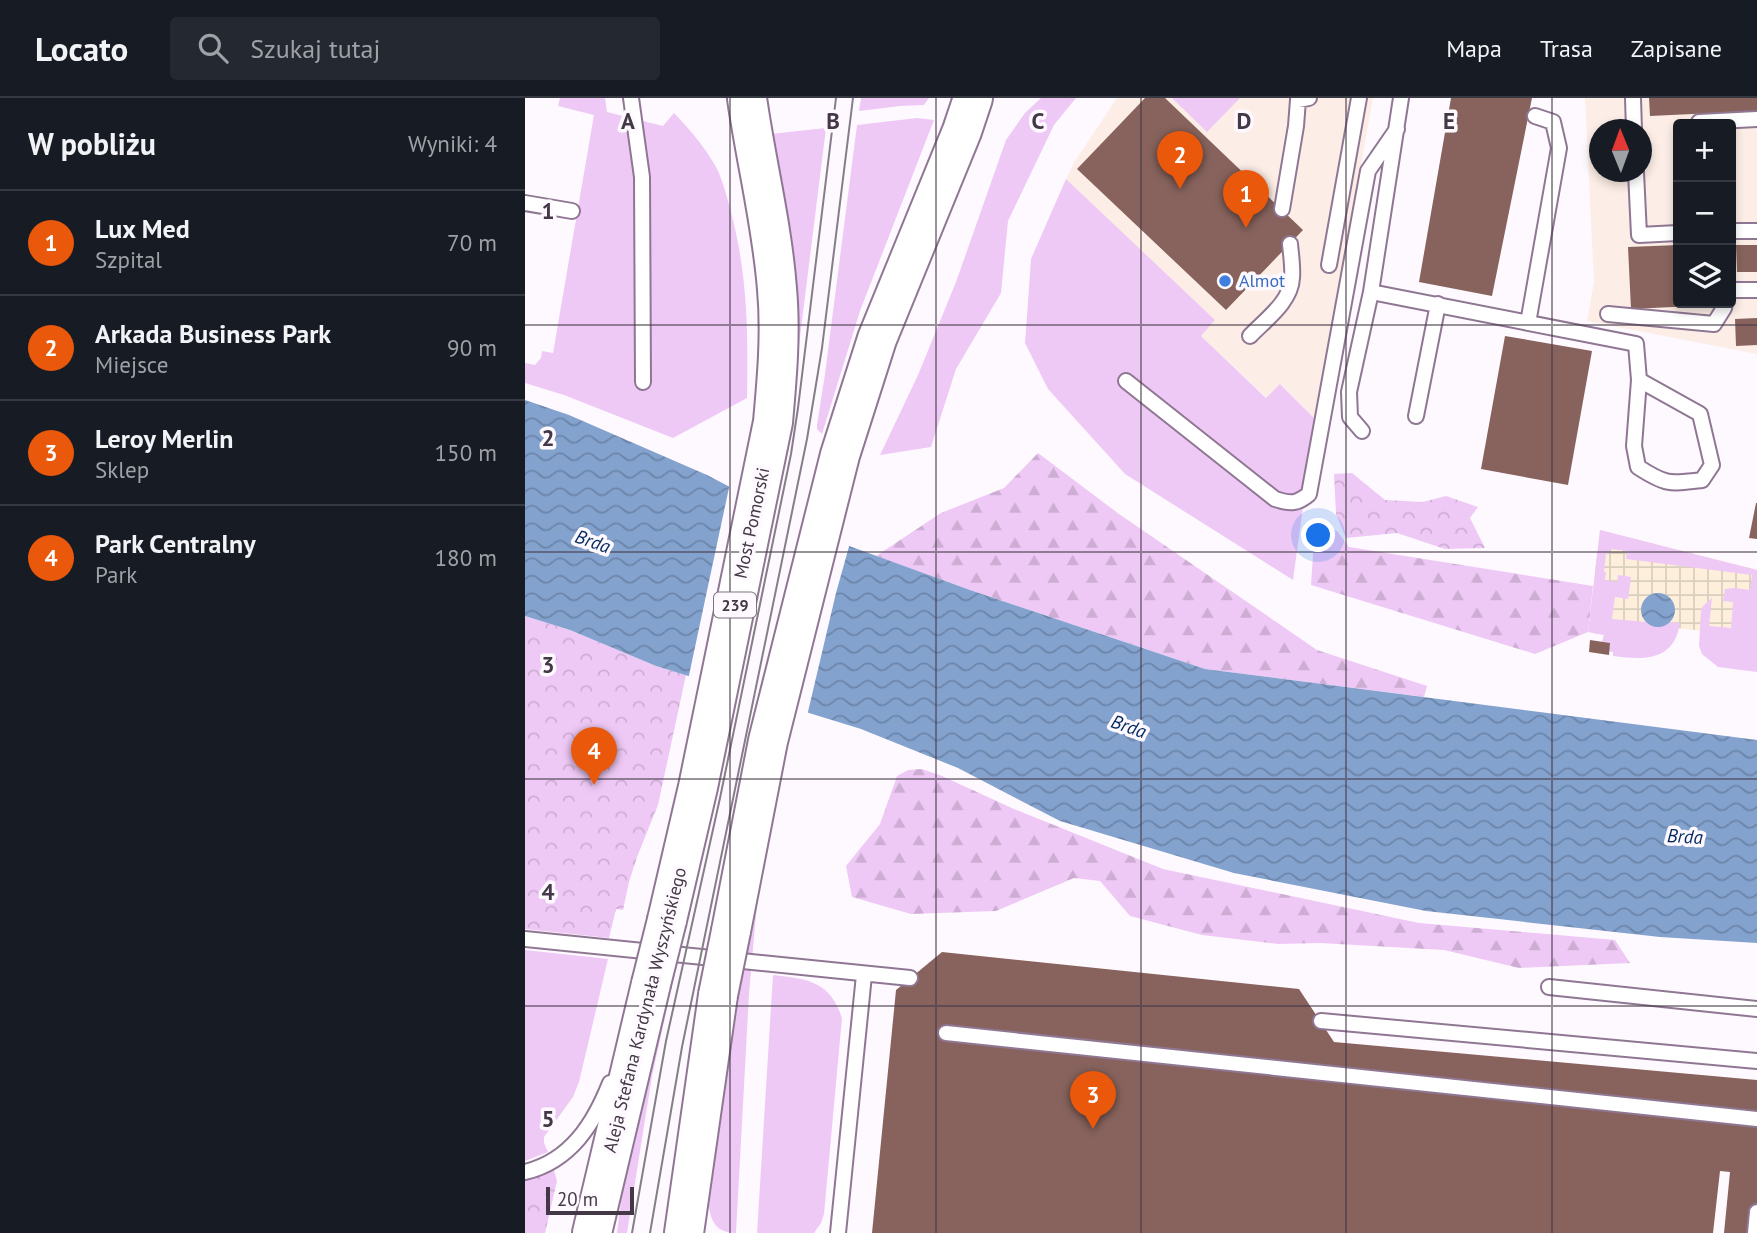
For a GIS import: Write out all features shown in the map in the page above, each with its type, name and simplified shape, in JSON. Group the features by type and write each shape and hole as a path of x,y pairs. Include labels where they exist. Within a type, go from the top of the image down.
{"main road":[{"name":"Most Pomorski","path":"698,787 773,422 779,330 777,289 772,243 747,98"},
{"path":"684,1233 718,995 768,741 840,455 877,339 973,98"},
{"name":"Aleja Stefana Kardynała Wyszyńskiego","path":"592,1233 698,787"}],"lane":[{"path":"631,98 642,177 643,382"},
{"path":"1282,209 1298,100 1309,98"},
{"path":"1329,265 1359,98"},
{"path":"1361,432 1350,417 1349,392 1371,292 1401,98"},
{"path":"1633,98 1634,119"},
{"path":"1528,323 1559,148 1553,122 1535,116"},
{"path":"1736,120 1757,119"},
{"path":"1126,381 1275,499 1288,503 1300,501 1309,494 1368,171 1397,128"},
{"path":"1636,182 1639,235 1673,233"},
{"path":"525,203 572,211"},
{"path":"1736,231 1757,231"},
{"path":"1250,336 1286,298 1291,288 1293,277 1290,244"},
{"path":"1736,290 1757,290"},
{"path":"1371,292 1636,344 1639,380 1633,446 1638,467 1656,479 1672,484 1702,480 1712,465 1700,414 1639,380"},
{"path":"1416,416 1438,304"},
{"path":"1608,314 1714,324 1724,308"},
{"path":"525,939 911,978"},
{"path":"838,1233 864,975"},
{"path":"525,1172 552,1161 573,1145 594,1119 651,985"},
{"path":"1549,987 1757,1009"},
{"path":"1321,1021 1757,1061"},
{"path":"946,1033 1757,1119"},
{"path":"1755,1233 1757,1212"}],"shaded area":[{"path":"1117,98 1373,98 1315,419 1281,384 1267,398 1200,335 1214,321 1066,179"},
{"path":"1585,98 1757,98 1757,354 1587,321 1594,282 1589,182 1652,182 1652,119 1589,119 1589,180"},
{"path":"1600,530 1757,570 1757,668 1703,631 1675,628 1650,656 1609,651 1610,643 1602,642 1604,635 1588,632"}],"green space":[{"path":"560,98 605,98 607,112 663,126 674,113 704,149 723,184 738,243 744,287 747,398 673,438 564,395 525,383 525,363 535,365 541,358 542,351 553,353 594,115 558,106"},
{"path":"861,98 929,98 924,105 859,111"},
{"path":"1041,98 1076,98 1054,125 1008,221 1001,293 956,369 931,447 880,455 918,375 956,282 1006,140 1025,113"},
{"path":"1172,98 1240,98 1207,132"},
{"path":"917,118 934,120 860,311 822,434 817,425 857,125"},
{"path":"826,128 796,369 770,134"},
{"path":"1066,179 1215,320 1201,336 1266,398 1280,384 1315,419 1293,580 1125,474 1048,389 1025,343 1031,259"},
{"path":"1038,453 1119,514 1317,650 1427,686 1424,697 1205,669 876,556 941,513 1004,488"},
{"path":"1352,473 1385,500 1423,502 1446,496 1478,507 1470,518 1485,548 1445,549 1397,533 1346,538 1336,514 1334,474"},
{"path":"1315,525 1337,531 1349,547 1593,586 1588,632 1535,654 1311,585"},
{"path":"1600,530 1757,570 1757,672 1718,667 1702,654 1699,646 1703,606 1712,598 1709,626 1731,628 1733,602 1723,601 1725,589 1750,590 1752,575 1626,559 1627,551 1610,549 1610,553 1606,554 1605,580 1617,582 1618,575 1631,577 1628,599 1615,597 1612,619 1655,625 1680,623 1677,636 1664,652 1646,658 1613,656 1613,652 1609,651 1610,643 1602,642 1604,635 1588,632"},
{"path":"525,616 570,630 656,666 686,675 658,805 637,857 623,910 616,909 609,938 525,929"},
{"path":"922,769 1163,869 1419,923 1615,940 1630,963 1519,968 1444,950 1320,943 1278,944 1202,935 1130,916 1100,881 1074,878 996,911 911,914 852,897 846,866 880,824 897,776 908,770"},
{"path":"758,892 749,994 736,1233 721,1230 716,1226 709,1209 708,1194 725,1046"},
{"path":"525,950 608,959 579,1082 573,1097 544,1137 548,1152 525,1161"},
{"path":"673,958 678,959 652,1076 627,1233 617,1233 623,1184"},
{"path":"773,975 816,984 831,996 842,1018 824,1214 814,1233 757,1233"},
{"path":"554,1170 557,1181 545,1233 525,1233 525,1181"}],"water":[{"name":"Brda","path":"525,400 569,415 707,475 830,539 970,590 1205,669 1757,740 1757,943 1660,937 1426,911 1234,873 1060,821 958,768 861,729 656,666 570,630 525,616"},
{"path":"1658,593 1670,598 1675,610 1670,622 1658,627 1646,622 1641,610 1646,598"}],"pier":[{"path":"730,483 850,543 807,716 688,680"}],"building":[{"path":"1145,98 1165,98 1303,230 1226,310 1077,169"},
{"path":"1451,98 1532,98 1492,296 1419,282"},
{"path":"1649,98 1757,98 1757,111 1650,116"},
{"path":"1673,245 1673,307 1631,309 1628,247"},
{"path":"1736,245 1757,245 1757,272 1737,272"},
{"path":"1757,318 1757,345 1736,346 1735,319"},
{"path":"1505,336 1592,351 1568,485 1481,469"},
{"path":"1757,503 1757,539 1749,538"},
{"path":"1590,640 1610,643 1609,655 1589,652"},
{"path":"942,952 1299,989 1334,1042 1757,1080 1757,1233 1724,1233 1730,1172 1720,1171 1713,1233 872,1233 896,990"}],"tram line":[{"path":"632,1233 666,1041 720,798 791,454 836,98"},
{"path":"650,1233 682,1047 807,439 822,348 853,98"}],"place":[{"name":"Arkada Business Park","path":"1180,189"},
{"name":"Lux Med","path":"1246,228"},
{"name":"Almot","path":"1225,281"},
{"name":"Park Centralny","path":"594,785"},
{"name":"Leroy Merlin","path":"1093,1129"}]}
